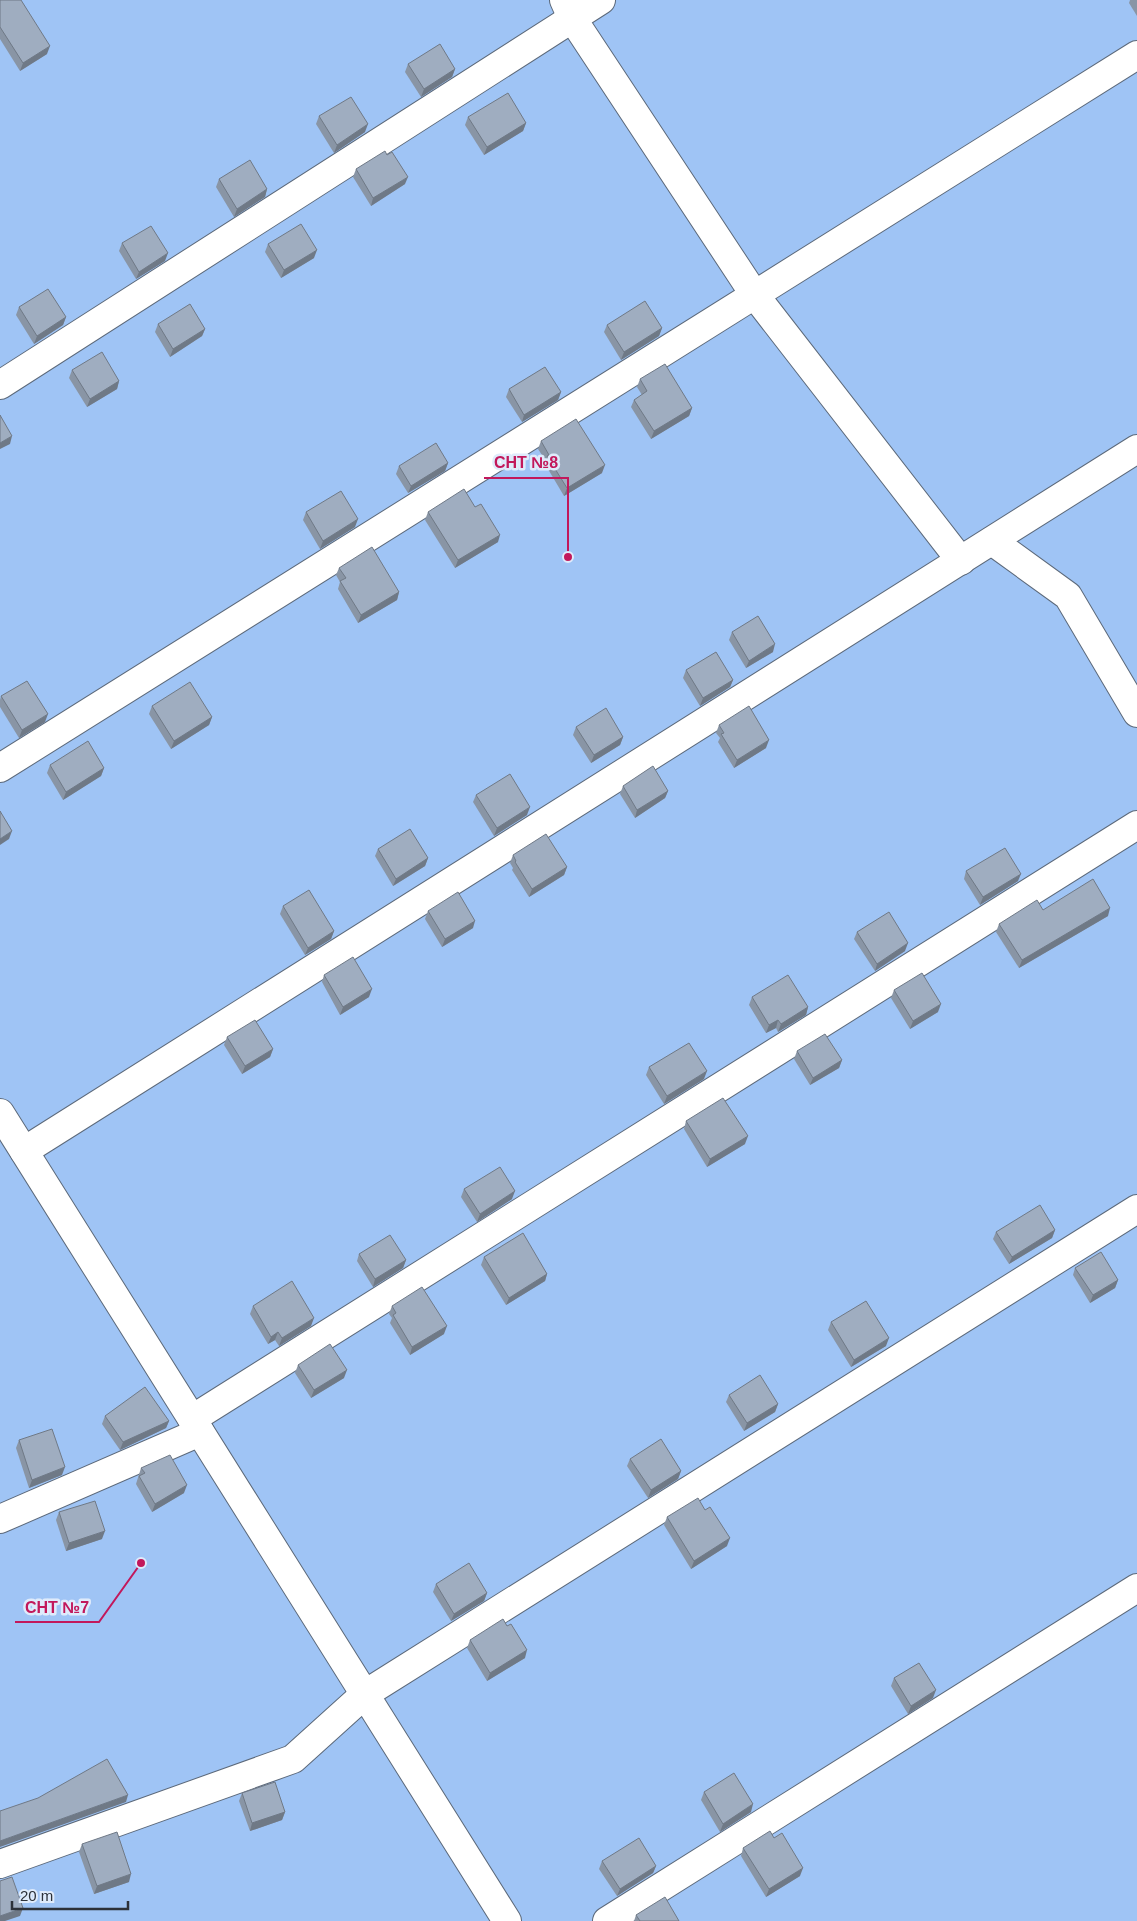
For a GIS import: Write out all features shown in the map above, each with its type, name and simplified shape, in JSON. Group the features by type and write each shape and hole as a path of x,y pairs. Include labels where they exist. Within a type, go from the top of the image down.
{"street":[{"path":"0,385 568,9 601,0"},
{"path":"568,9 754,294 961,561"},
{"path":"0,768 1137,55"},
{"path":"24,1151 1137,449"},
{"path":"992,541 1068,596 1137,713"},
{"path":"0,1518 196,1426 1137,825"},
{"path":"2,1121 24,1151 507,1921"},
{"path":"0,1864 293,1759 364,1694 1137,1209"},
{"path":"607,1921 1137,1588"}],"shaded area":[{"path":"0,0 1137,0 1137,1921 0,1921"}],"building":[{"path":"0,0 21,0 50,46 23,63 0,27"},
{"path":"440,44 455,69 424,89 408,64"},
{"path":"508,93 526,123 487,147 468,117"},
{"path":"351,97 368,124 337,145 319,116"},
{"path":"385,151 387,155 392,152 408,177 373,198 356,169"},
{"path":"250,160 267,189 237,209 219,179"},
{"path":"301,224 317,250 284,270 268,244"},
{"path":"151,226 168,253 139,272 122,243"},
{"path":"48,289 66,317 37,336 19,307"},
{"path":"645,301 662,328 624,352 607,325"},
{"path":"190,304 205,329 173,349 158,324"},
{"path":"102,352 119,381 90,399 72,370"},
{"path":"665,364 692,408 654,431 634,400 647,391 640,379"},
{"path":"545,367 561,392 524,415 509,389"},
{"path":"0,415 12,436 0,443"},
{"path":"576,419 605,465 567,488 547,456 549,455 541,441"},
{"path":"436,443 448,463 411,486 399,466"},
{"path":"464,489 475,507 481,504 500,535 458,560 428,512"},
{"path":"341,491 358,519 323,541 306,512"},
{"path":"372,547 399,592 361,615 340,581 346,578 339,568"},
{"path":"758,616 775,644 749,661 732,632"},
{"path":"716,652 733,680 703,698 686,670"},
{"path":"27,681 48,714 22,730 1,696"},
{"path":"190,682 212,717 174,741 152,706"},
{"path":"749,706 769,740 737,760 721,734 724,733 719,725"},
{"path":"606,708 623,737 594,755 576,727"},
{"path":"88,741 104,768 66,792 50,765"},
{"path":"653,766 668,791 637,810 623,786"},
{"path":"510,774 530,807 497,828 476,795"},
{"path":"0,811 12,831 0,839"},
{"path":"410,829 428,858 396,879 378,849"},
{"path":"546,834 567,867 532,889 515,862 513,855"},
{"path":"1005,848 1021,874 983,897 966,871"},
{"path":"1093,879 1110,908 1022,960 999,924 1037,900 1043,910"},
{"path":"309,890 334,931 308,948 283,906"},
{"path":"458,892 475,921 445,939 428,911"},
{"path":"889,912 908,943 877,964 857,932"},
{"path":"353,957 372,989 343,1007 324,975"},
{"path":"922,973 941,1004 913,1021 894,990"},
{"path":"788,975 808,1007 781,1024 778,1020 769,1025 752,997"},
{"path":"255,1020 273,1049 245,1066 227,1037"},
{"path":"825,1034 842,1060 813,1078 797,1051"},
{"path":"689,1043 707,1071 667,1096 649,1067"},
{"path":"723,1098 748,1136 710,1159 686,1121"},
{"path":"500,1167 515,1191 480,1214 464,1189"},
{"path":"1040,1205 1055,1230 1012,1257 996,1232"},
{"path":"523,1233 547,1274 509,1298 484,1257"},
{"path":"390,1235 406,1260 375,1279 359,1254"},
{"path":"1101,1252 1118,1280 1093,1295 1075,1268"},
{"path":"292,1281 314,1318 282,1338 278,1332 271,1337 253,1306"},
{"path":"422,1287 447,1326 412,1347 393,1315 396,1313 392,1306"},
{"path":"866,1301 889,1338 854,1360 831,1322"},
{"path":"330,1344 347,1370 314,1390 298,1365"},
{"path":"760,1375 778,1404 747,1423 729,1395"},
{"path":"145,1387 169,1421 123,1442 105,1416"},
{"path":"52,1429 65,1467 32,1480 19,1440"},
{"path":"661,1439 681,1471 651,1490 630,1459"},
{"path":"170,1455 187,1485 155,1504 139,1476 145,1473 141,1468"},
{"path":"698,1498 705,1510 710,1507 730,1538 694,1561 667,1517"},
{"path":"95,1501 105,1531 69,1543 59,1512"},
{"path":"469,1563 487,1593 454,1614 436,1584"},
{"path":"503,1619 507,1626 511,1624 527,1650 490,1673 470,1640"},
{"path":"919,1663 936,1690 911,1706 894,1678"},
{"path":"107,1759 128,1795 0,1841 0,1811 38,1798"},
{"path":"734,1773 753,1804 723,1824 704,1792"},
{"path":"275,1782 285,1812 252,1823 242,1793"},
{"path":"770,1831 774,1838 782,1833 803,1868 769,1889 743,1848"},
{"path":"117,1832 131,1874 97,1886 82,1844"},
{"path":"639,1838 656,1866 620,1889 602,1861"},
{"path":"12,1877 23,1908 0,1916 0,1881"},
{"path":"665,1897 679,1921 640,1921 636,1915"}],"place":[{"name":"СНТ №8","path":"568,557"},
{"name":"СНТ №7","path":"141,1563"}]}
